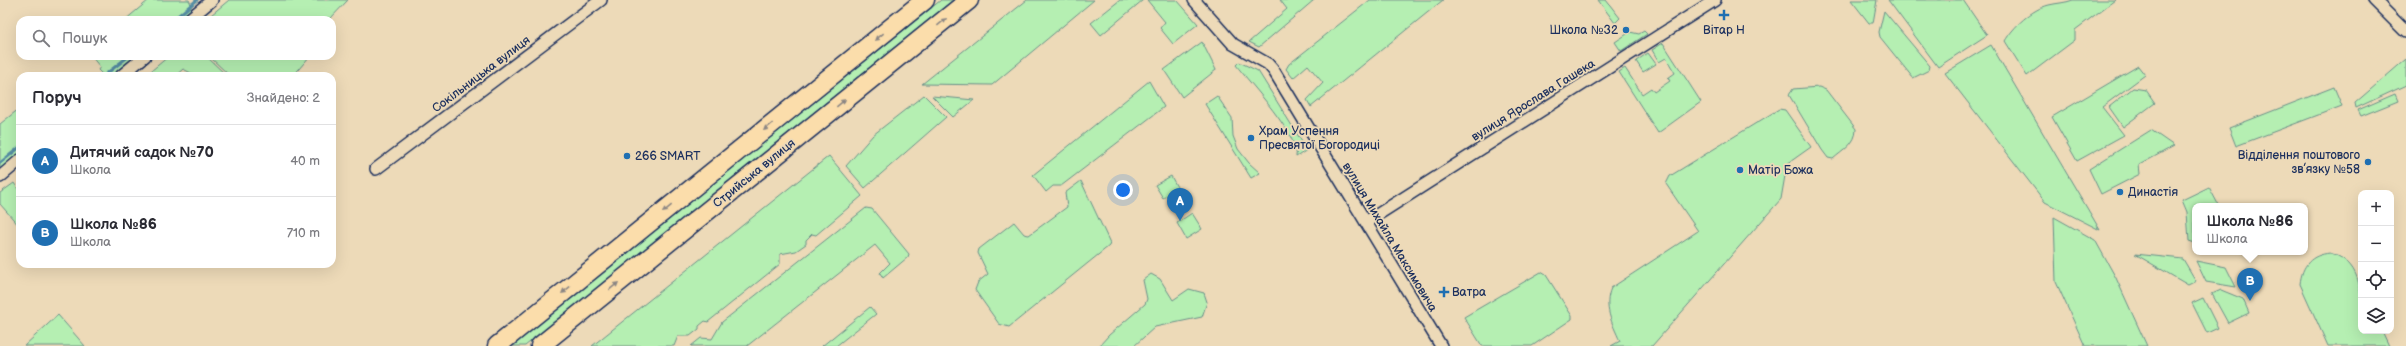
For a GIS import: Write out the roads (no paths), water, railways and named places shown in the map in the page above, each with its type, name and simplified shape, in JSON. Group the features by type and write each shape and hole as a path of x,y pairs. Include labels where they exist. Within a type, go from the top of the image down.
{"main road":[{"path":"497,346 925,0"},
{"name":"Стрийська вулиця","path":"540,346 969,0"}],"street":[{"path":"193,16 212,0"},
{"name":"Сокільницька вулиця","path":"376,169 601,0"},
{"name":"вулиця Михайла Максимовича","path":"1194,0 1233,44 1268,64 1274,71 1441,346"},
{"name":"вулиця Ярослава Гашека","path":"1366,222 1715,0"},
{"path":"2374,0 2406,32"},
{"path":"126,72 140,60"},
{"path":"0,177 16,163"}],"waterway":[{"path":"178,16 197,0"},
{"path":"109,72 124,60"},
{"path":"0,163 16,150"}],"place":[{"name":"Вітар Н","path":"1724,15"},
{"name":"Школа №32","path":"1626,30"},
{"name":"Храм Успення Пресвятої Богородиці","path":"1251,138"},
{"name":"266 SMART","path":"627,156"},
{"name":"Відділення поштового зв’язку №58","path":"2368,162"},
{"name":"Матір Божа","path":"1740,170"},
{"name":"Династія","path":"2120,192"},
{"name":"Дитячий садок №70","path":"1180,221"},
{"name":"Ватра","path":"1444,292"},
{"name":"Школа №86","path":"2250,301"}]}
